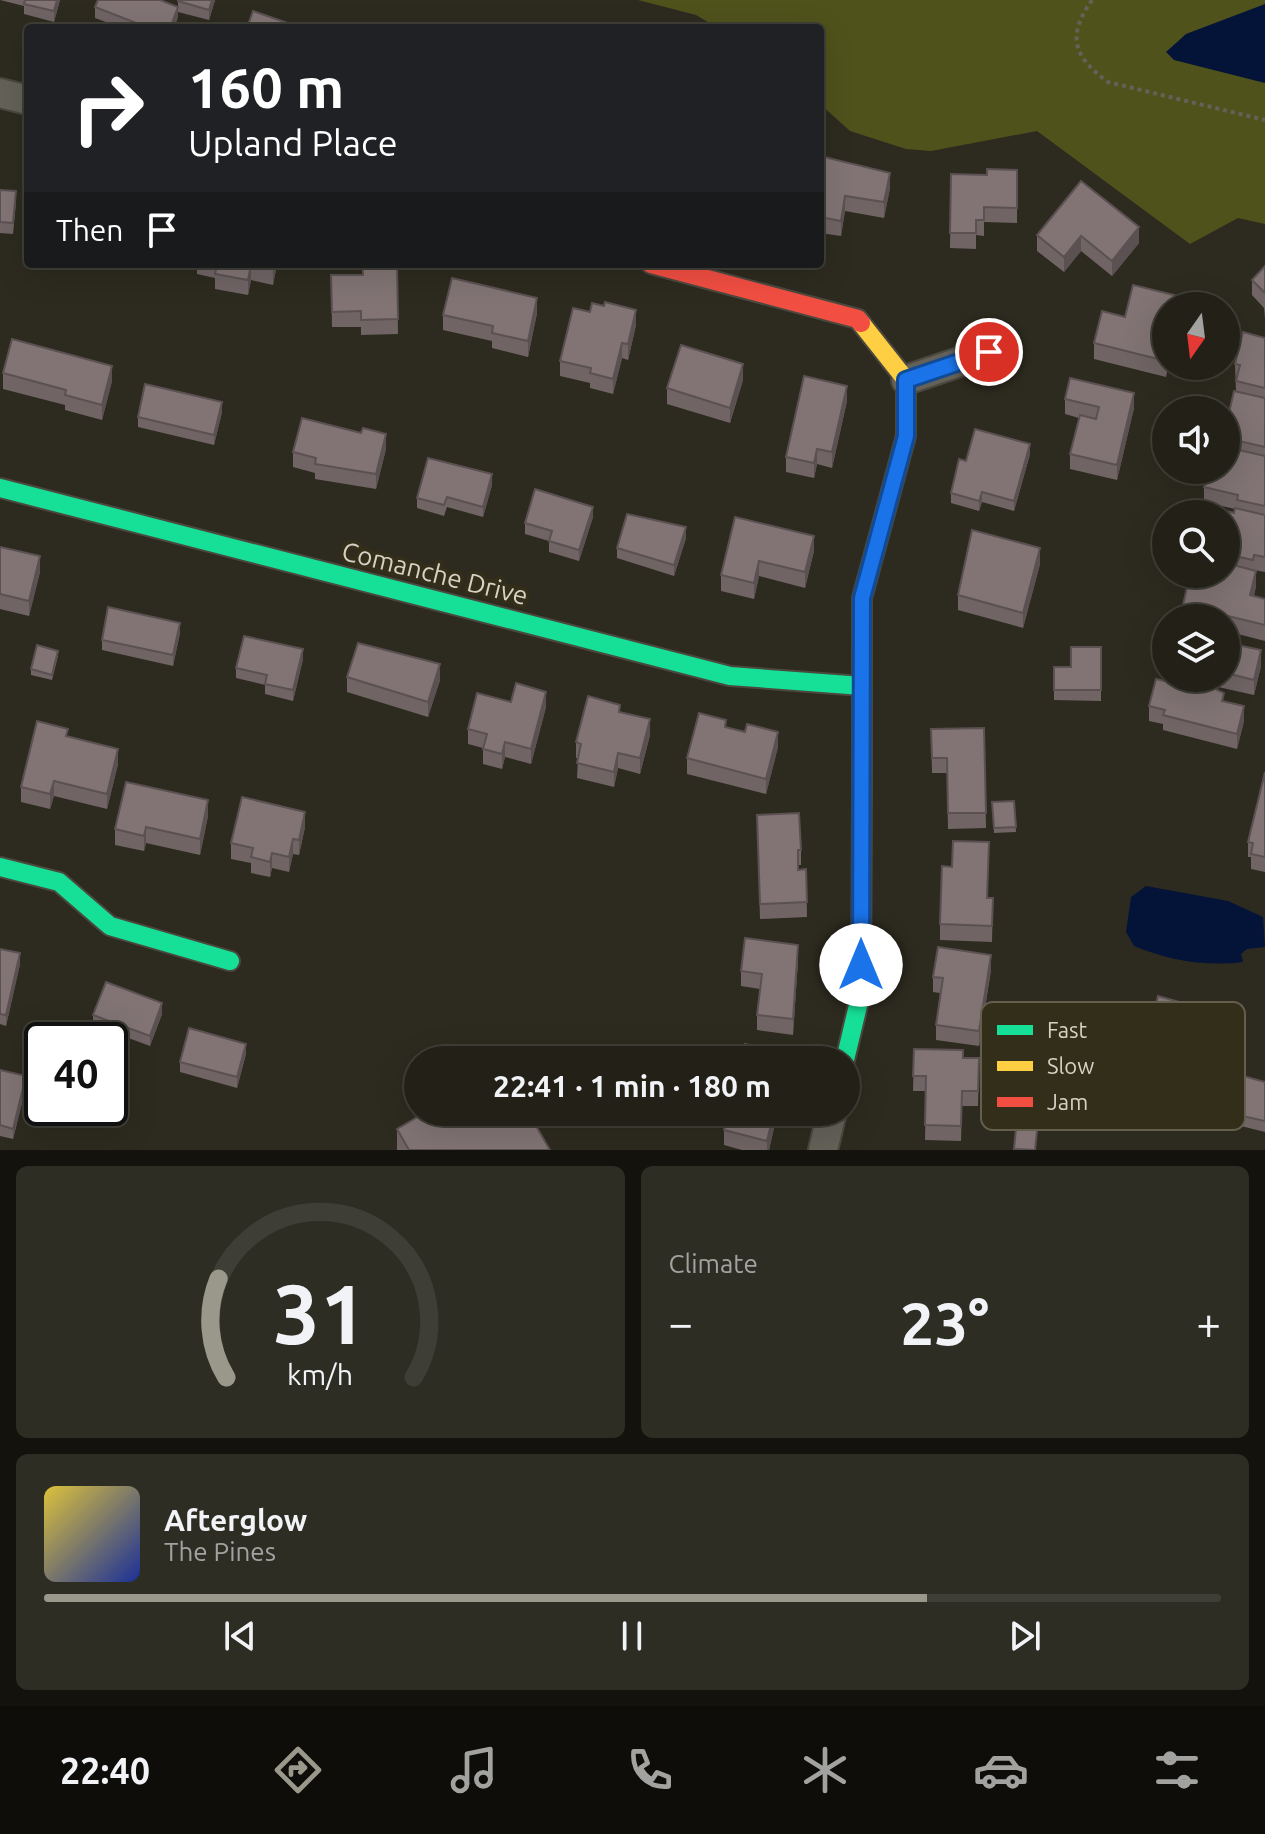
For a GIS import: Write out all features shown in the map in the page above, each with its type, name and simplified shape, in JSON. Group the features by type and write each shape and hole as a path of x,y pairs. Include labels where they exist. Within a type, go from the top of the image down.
{"street":[{"path":"0,93 24,99"},
{"path":"666,268 858,319 906,380 906,436 862,598 861,993 848,1046"},
{"path":"906,380 989,352"},
{"name":"Comanche Drive","path":"0,488 730,676 862,686"},
{"path":"0,867 59,882 110,926 230,961"},
{"path":"823,1150 829,1126"}],"path":[{"path":"1092,0 1079,19 1077,52 1087,67 1108,82 1265,120"}],"shaded area":[{"path":"638,0 1265,0 1265,224 1238,218 1190,244 1037,131 931,151 906,149 850,131 824,108 824,24 711,24 696,15"}],"water":[{"path":"1265,4 1265,83 1174,60 1166,52 1186,34"},
{"path":"1146,886 1228,901 1263,917 1265,947 1247,949 1241,954 1243,962 1215,964 1174,959 1134,946 1126,932 1131,897"}],"building":[{"path":"25,0 57,0 54,11 24,4"},
{"path":"98,0 160,0 178,7 172,24 139,24 95,7"},
{"path":"178,0 212,0 209,10"},
{"path":"253,11 290,24 248,24"},
{"path":"824,157 890,173 884,202 845,196 841,221 824,218"},
{"path":"987,169 1017,170 1017,208 984,207 984,220 976,220 976,233 950,233 951,174 987,175"},
{"path":"1081,181 1139,227 1112,261 1081,236 1064,257 1037,235"},
{"path":"0,190 16,191 13,223 0,222"},
{"path":"1265,266 1265,293 1252,280"},
{"path":"216,268 250,268 248,280 215,274"},
{"path":"363,268 397,268 398,319 361,320 361,311 332,312 331,275 363,275"},
{"path":"452,278 537,298 528,341 492,333 493,326 443,315"},
{"path":"1133,285 1162,292 1152,292 1152,358 1094,343 1102,311 1125,317"},
{"path":"605,302 636,310 628,344 622,343 613,379 590,373 591,368 560,361 573,308 590,312 592,303 604,306"},
{"path":"1243,332 1265,338 1265,388 1236,381 1240,380"},
{"path":"12,339 112,366 102,405 65,395 66,390 3,373"},
{"path":"681,345 743,364 730,408 667,388"},
{"path":"804,376 847,386 832,452 817,449 814,463 786,457"},
{"path":"1070,378 1134,393 1117,465 1070,454 1080,415 1096,419 1099,407 1065,399"},
{"path":"145,384 222,402 214,435 138,417"},
{"path":"1234,391 1265,398 1265,447 1240,441 1240,396 1233,396"},
{"path":"302,418 361,433 363,428 386,434 376,474 315,464 316,458 293,452"},
{"path":"975,429 1030,444 1014,501 982,492 979,501 951,493 959,459 966,461"},
{"path":"1240,450 1265,456 1265,506 1237,500 1238,495 1204,487 1205,484 1240,484"},
{"path":"428,458 492,474 483,507 447,497 444,505 417,498"},
{"path":"535,489 593,507 579,550 549,541 552,531 525,523"},
{"path":"1240,509 1265,515 1265,557 1254,555 1253,560 1240,557"},
{"path":"627,514 686,527 674,565 617,548"},
{"path":"735,517 814,536 805,572 759,561 754,583 721,575"},
{"path":"972,530 1040,548 1023,613 958,595"},
{"path":"0,547 40,556 29,601 0,594"},
{"path":"1240,567 1256,571 1250,595 1265,599 1265,625 1240,619 1240,604 1183,604 1187,588 1240,588"},
{"path":"108,607 180,623 173,655 102,640"},
{"path":"244,636 303,649 293,690 265,684 267,675 236,668"},
{"path":"358,643 440,664 428,702 347,677"},
{"path":"37,645 58,651 52,675 31,669"},
{"path":"1240,646 1261,650 1254,680 1240,676"},
{"path":"1071,647 1101,647 1101,690 1054,690 1054,667 1071,667"},
{"path":"516,683 546,692 531,749 505,742 502,754 483,749 487,734 468,729 477,693 511,702"},
{"path":"1153,692 1222,692 1222,701 1244,706 1237,734 1163,715 1165,710 1149,706"},
{"path":"588,696 620,705 619,712 650,719 640,758 618,753 614,772 577,763 581,744 576,742"},
{"path":"699,713 726,720 725,727 745,732 747,724 778,732 766,779 687,758"},
{"path":"37,721 68,729 66,736 118,749 107,794 54,781 50,794 21,787"},
{"path":"984,728 986,813 948,813 947,758 932,758 931,729"},
{"path":"1265,772 1265,857 1251,854 1253,843 1248,842"},
{"path":"126,782 208,800 200,839 146,827 144,836 115,829"},
{"path":"242,797 305,812 299,840 293,839 289,857 272,853 270,862 251,857 253,848 231,843"},
{"path":"1014,801 1016,827 994,828 992,802"},
{"path":"799,813 801,850 798,850 798,870 806,869 807,902 760,904 757,815"},
{"path":"953,841 989,842 987,898 993,898 992,926 940,924 942,866 952,867"},
{"path":"745,938 798,945 793,1019 757,1015 762,974 741,971"},
{"path":"938,947 991,955 984,1002 981,1002 979,1031 936,1025 943,978 933,977"},
{"path":"0,949 20,953 6,1015 0,1014"},
{"path":"106,982 162,1003 150,1036 128,1028 128,1022 112,1022 93,1015"},
{"path":"1158,996 1179,1002 1157,1002"},
{"path":"189,1028 246,1044 237,1077 180,1062"},
{"path":"914,1049 963,1050 963,1058 979,1058 978,1091 962,1091 961,1126 925,1125 926,1076 913,1076"},
{"path":"0,1070 24,1076 24,1084 13,1129 0,1125"},
{"path":"1245,1077 1265,1082 1265,1121 1245,1117"},
{"path":"404,1125 536,1126 550,1150 409,1150 397,1129"},
{"path":"725,1126 771,1126 767,1141 724,1130"},
{"path":"1016,1130 1037,1130 1035,1150 1014,1149"}],"traffic: fast":[{"path":"0,488 730,676 862,686"},
{"path":"848,1046 861,993 862,790"},
{"path":"0,867 59,882 110,926 230,961"}],"traffic: slow":[{"path":"861,323 906,380 906,436 862,598 862,790"}],"traffic: jam":[{"path":"666,268 858,319 861,323"}],"route":[{"path":"861,965 862,598 906,436 906,380 989,352"}]}
